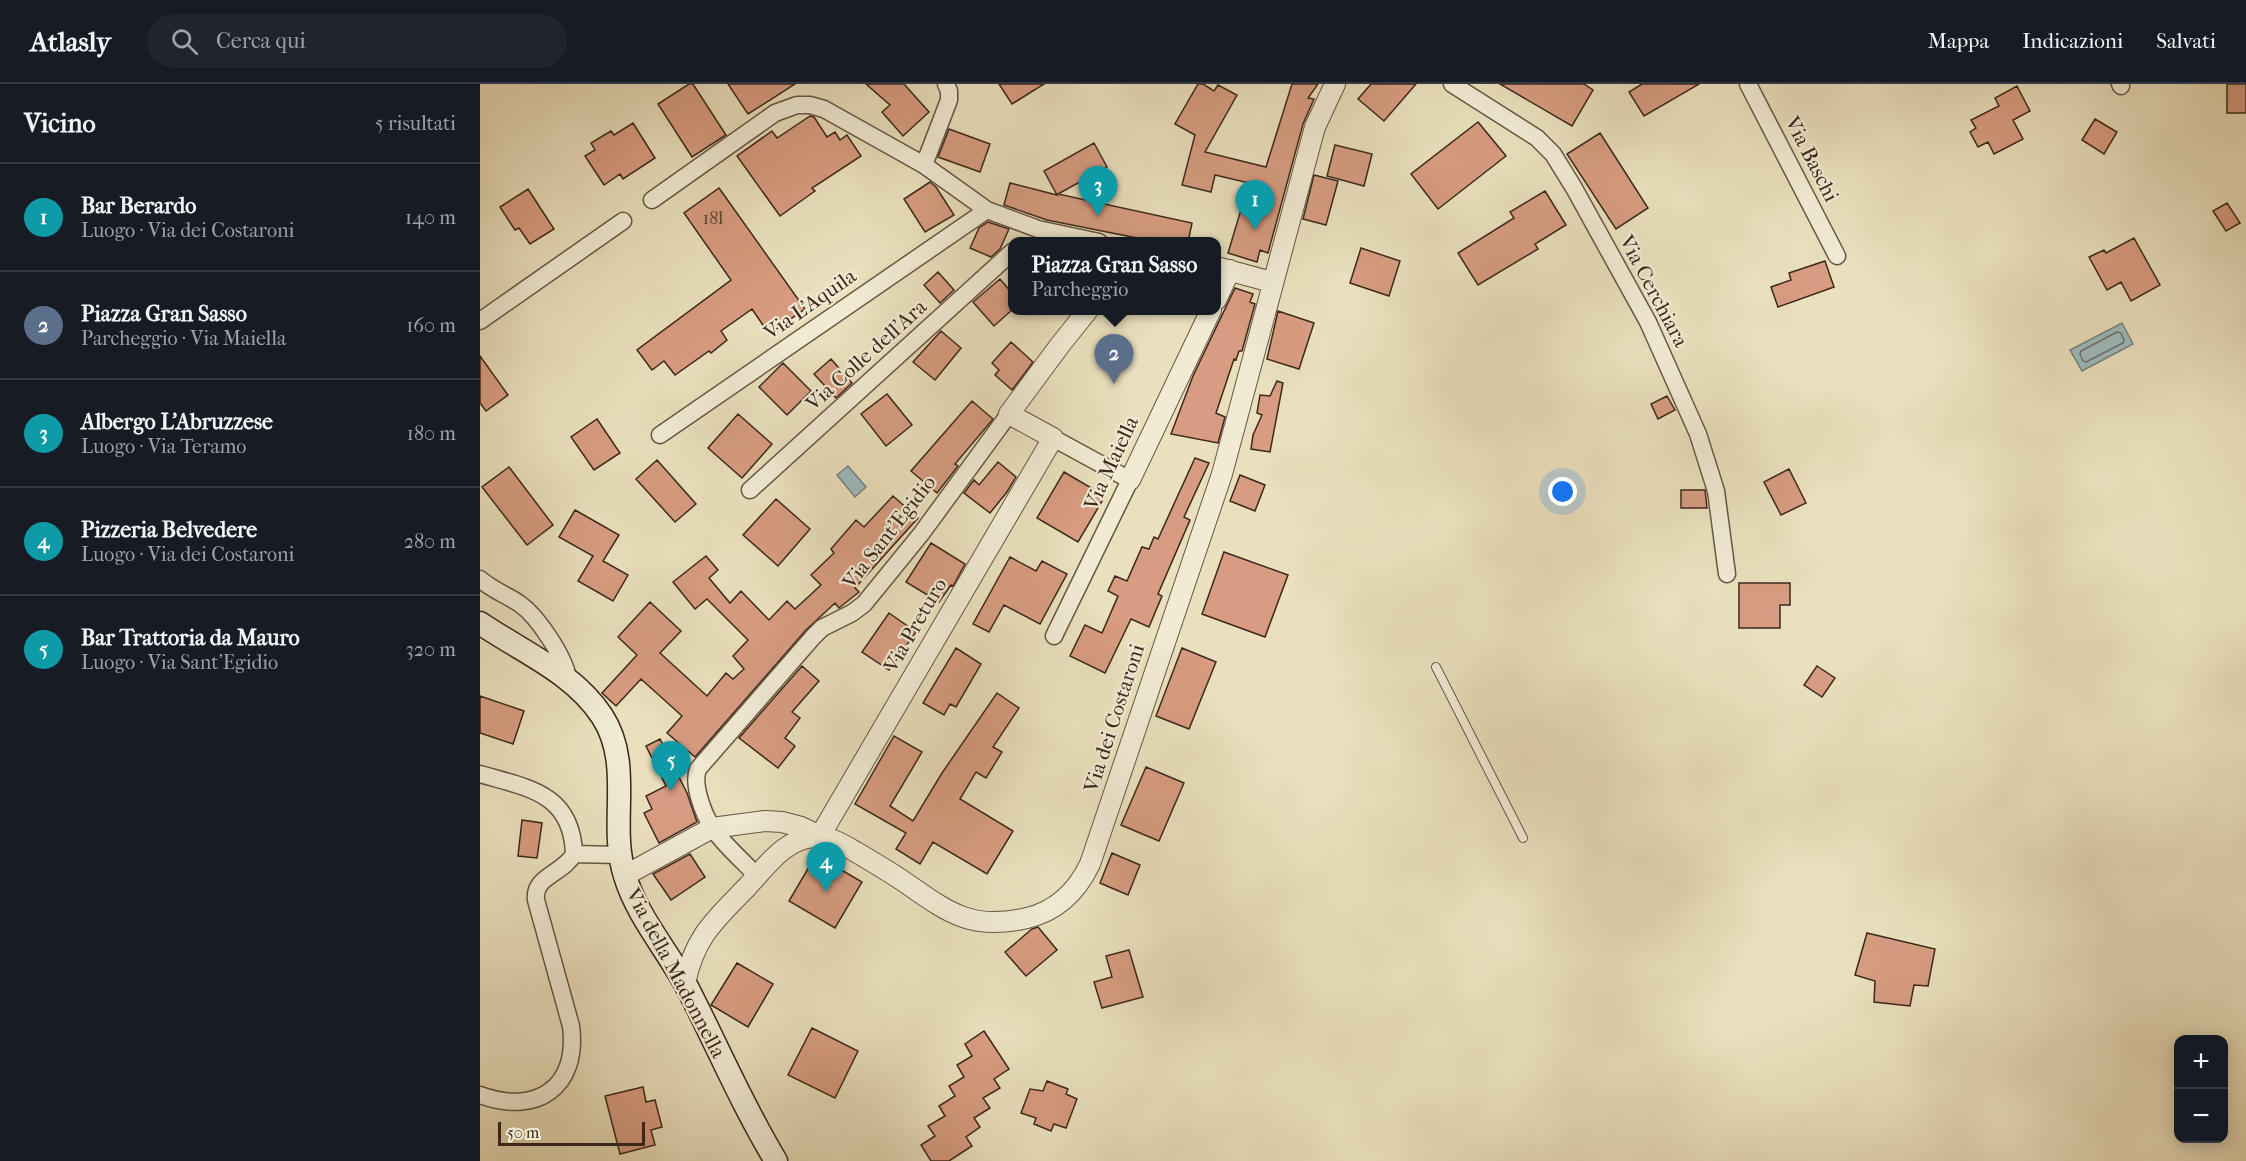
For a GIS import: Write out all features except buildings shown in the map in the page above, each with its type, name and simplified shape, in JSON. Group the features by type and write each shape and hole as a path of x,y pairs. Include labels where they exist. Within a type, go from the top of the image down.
{"main road":[{"name":"Via della Madonnella","path":"480,623 568,678 596,708 612,737 619,760 622,865 636,903 685,984 733,1082 776,1161"}],"street":[{"path":"924,165 949,100 946,84"},
{"name":"Via dei Costaroni","path":"820,836 848,847 892,873 945,910 961,918 976,921 1007,922 1031,917 1056,906 1080,883 1090,864 1219,484 1315,127 1335,84"},
{"name":"Via Cerchiara","path":"1452,84 1536,138 1553,154 1574,188 1648,322 1698,434 1716,491 1726,574"},
{"name":"Via Baschi","path":"1748,84 1837,256"},
{"path":"652,200 782,110 797,105 815,106 828,110 924,165 987,210 1038,229 1076,237"},
{"name":"Via L'Aquila","path":"660,435 987,210"},
{"path":"480,321 623,221"},
{"path":"1029,237 1038,229"},
{"name":"Via Colle dell'Ara","path":"750,490 1008,256"},
{"path":"1223,269 1272,282"},
{"name":"Via Sant'Egidio","path":"712,828 696,786 696,775 700,765 822,628 856,611 864,604 921,534 1084,315"},
{"name":"Via Maiella","path":"1054,636 1209,315"},
{"path":"1009,414 1130,480"},
{"name":"Via Preturo","path":"820,836 1053,438"},
{"path":"480,579 530,613 563,661 568,678"},
{"path":"480,774 528,788 550,799 565,816 573,839 574,854 566,866 540,882 535,892 572,1026 573,1042 567,1073 551,1091 534,1099 503,1101 480,1095"},
{"path":"574,854 622,865 712,828 765,821 782,822 801,827 820,836"},
{"path":"712,828 757,876"},
{"path":"685,984 693,952 714,921 787,846 804,838 820,836"}],"lane":[{"path":"1436,667 1523,838"}],"water":[{"path":"2122,323 2133,344 2082,371 2070,350"},
{"path":"848,466 866,487 855,497 837,475"}],"place":[{"name":"Albergo L'Abruzzese","path":"1098,216"},
{"name":"Bar Berardo","path":"1255,230"},
{"name":"Piazza Gran Sasso","path":"1114,384"},
{"name":"Bar Trattoria da Mauro","path":"671,791"},
{"name":"Pizzeria Belvedere","path":"826,892"}]}
